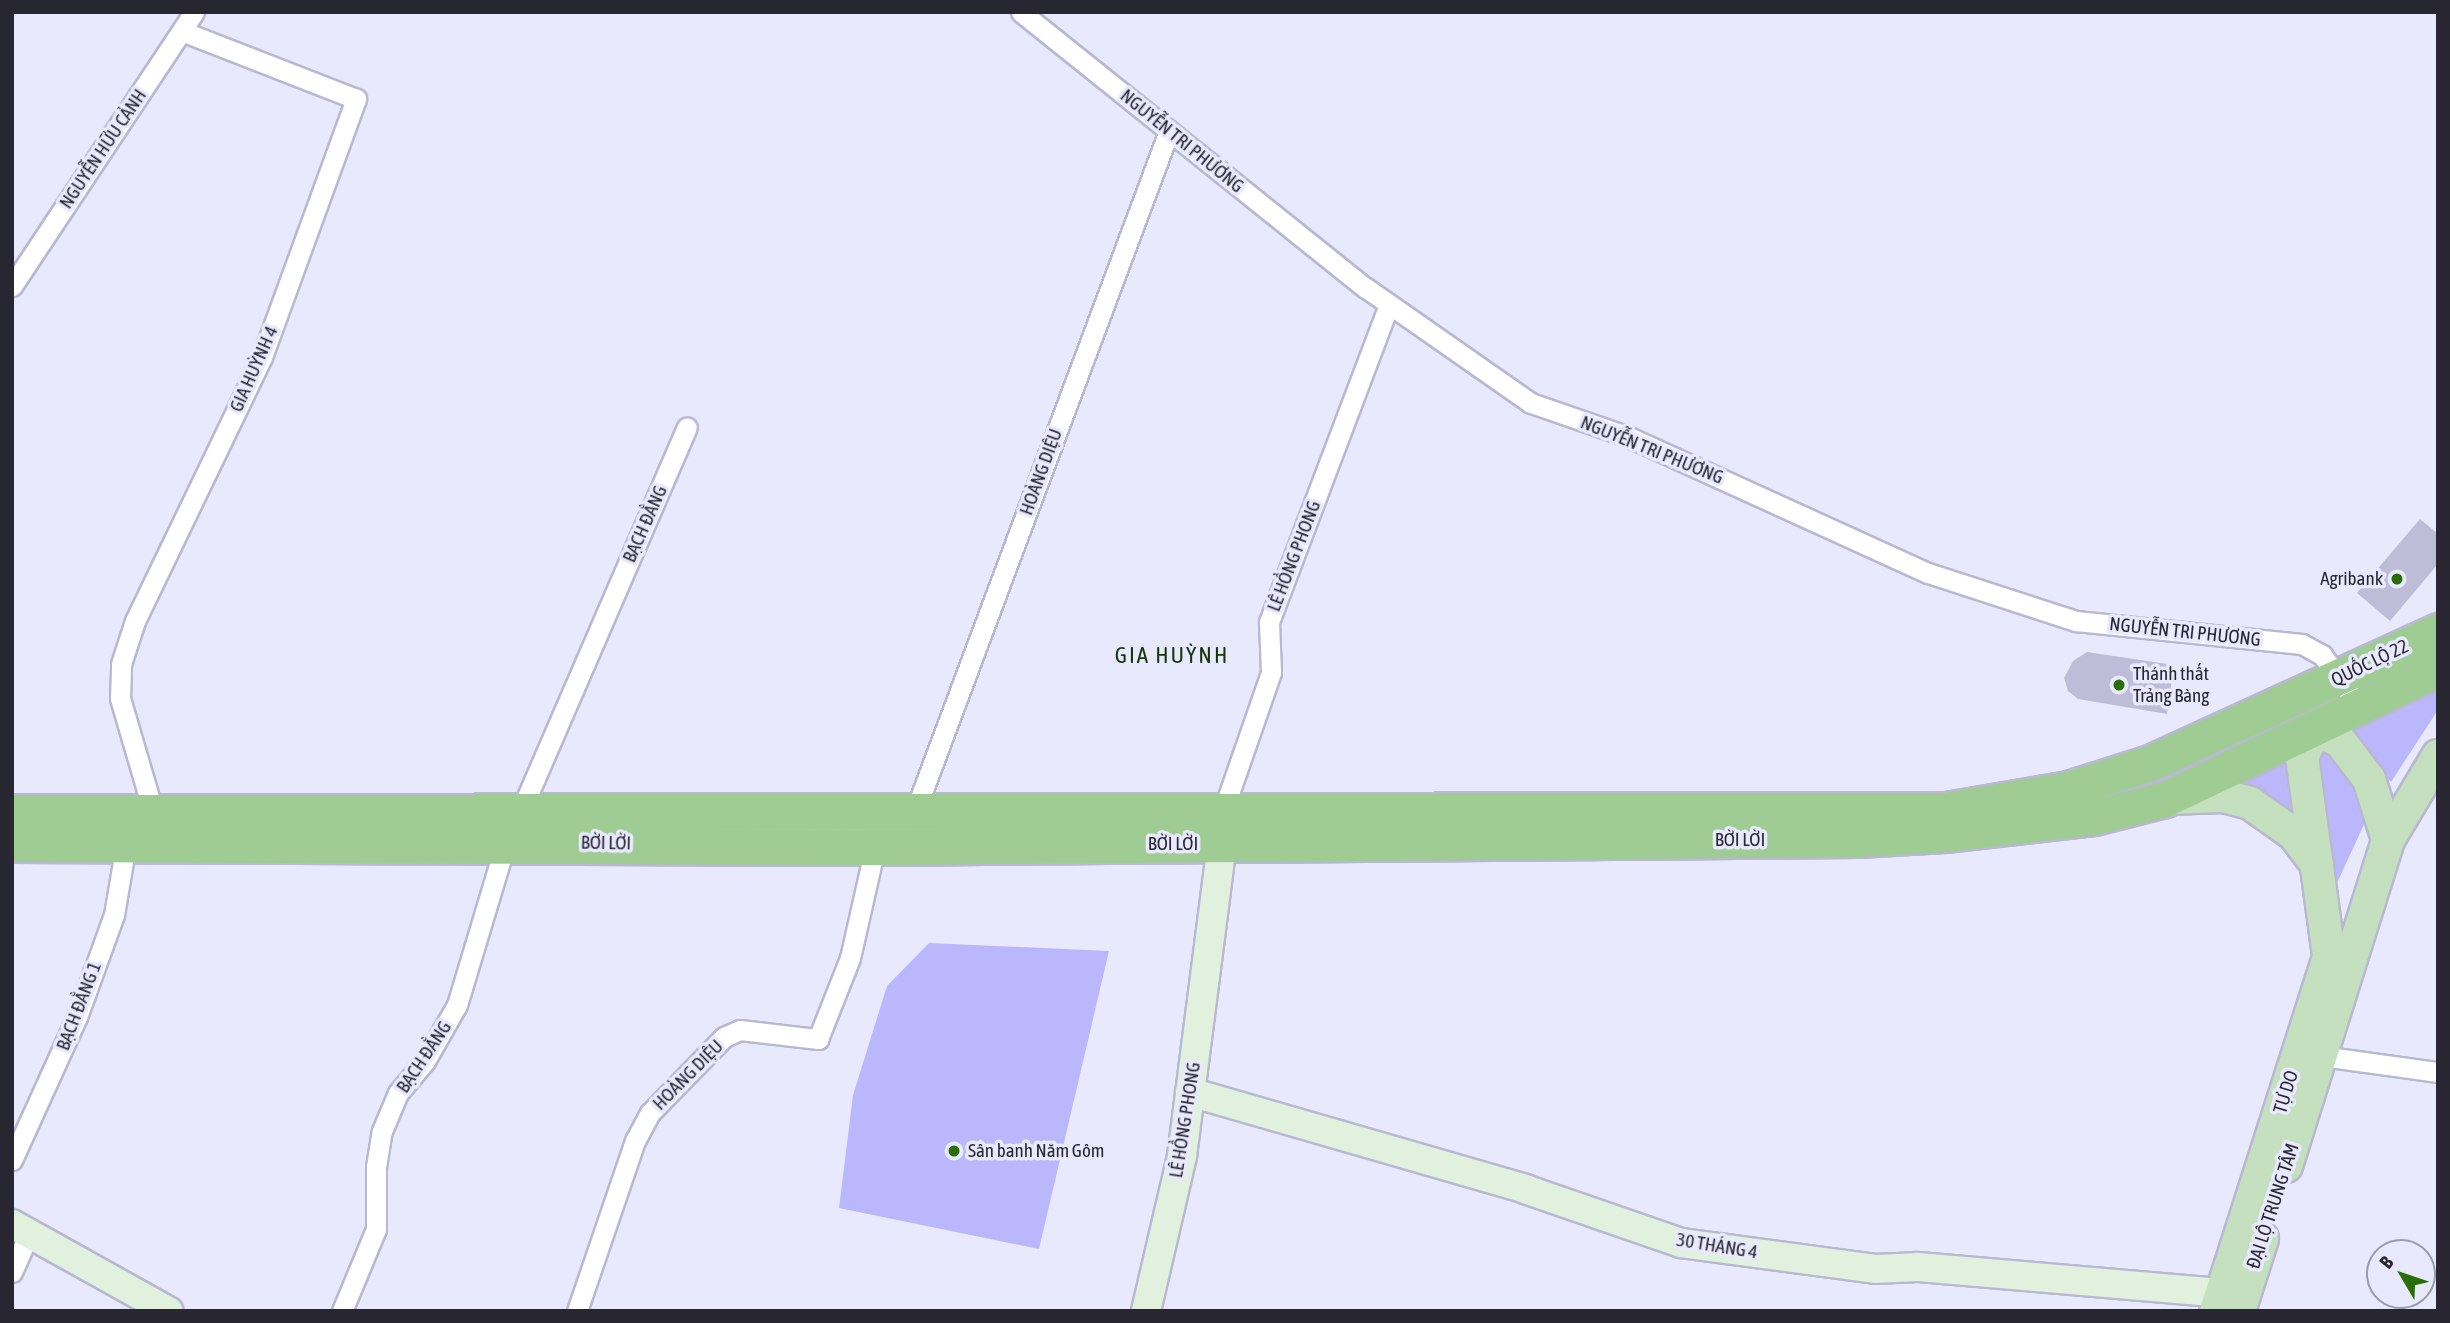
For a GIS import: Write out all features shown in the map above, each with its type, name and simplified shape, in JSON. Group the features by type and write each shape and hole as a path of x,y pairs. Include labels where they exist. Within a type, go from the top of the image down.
{"highway":[{"name":"QUỐC LỘ 22","path":"2302,696 2438,631"},
{"name":"QUỐC LỘ 22","path":"2308,744 2360,708 2438,669"},
{"name":"BỜI LỜI","path":"12,812 153,811 875,847 1222,828 1946,810 2068,789 2126,771 2302,696"},
{"path":"2302,696 2308,744"},
{"name":"BỜI LỜI","path":"12,844 126,844 513,827 914,814 1222,828 1859,839 2021,827 2094,817 2165,799 2308,744"}],"main road":[{"path":"2308,744 2340,741 2370,779 2388,840"},
{"name":"TỰ DO","path":"2230,1303 2310,1053 2329,956 2308,744"},
{"path":"2310,1053 2355,940 2388,840 2438,756"},
{"path":"2165,799 2224,796 2250,803 2294,834 2320,868"}],"street":[{"name":"NGUYỄN HỮU CẢNH","path":"12,286 194,12"},
{"name":"NGUYỄN TRI PHƯƠNG","path":"1021,12 1389,305 1531,403 1629,437 1928,573 2076,621 2302,644 2322,655 2360,708"},
{"name":"GIA HUỲNH 4","path":"153,811 120,698 121,664 135,621 262,357 356,99 181,31"},
{"name":"HOÀNG DIỆU","path":"914,814 1169,131"},
{"name":"LÊ HỒNG PHONG","path":"1146,1311 1182,1156 1222,828 1271,672 1269,622 1389,305"},
{"name":"BẠCH ĐẰNG","path":"342,1311 376,1229 376,1167 382,1131 398,1093 438,1042 457,1005 513,827 687,428"},
{"name":"BẠCH ĐẰNG 1","path":"12,1160 77,1017 109,928 126,844"},
{"name":"HOÀNG DIỆU","path":"577,1311 635,1141 650,1113 724,1038 740,1030 818,1039 850,958 875,847"},
{"path":"2310,1053 2438,1072"},
{"name":"30 THÁNG 4","path":"1190,1092 1525,1189 1681,1243 1875,1269 1918,1267 2230,1303"},
{"path":"12,1272 21,1229 155,1307"}],"shaded area":[{"path":"2438,687 2438,710 2391,782 2347,735"},
{"path":"2324,741 2373,805 2337,883 2319,758"},
{"path":"2290,762 2302,826 2231,783"},
{"name":"Sân banh Năm Gôm","path":"929,943 1109,951 1039,1249 839,1208 853,1095 887,986"}],"building":[{"name":"Agribank","path":"2420,519 2438,534 2438,564 2390,621 2357,593"},
{"name":"Thánh thất Trảng Bàng","path":"2087,652 2174,665 2167,714 2078,699 2068,691 2064,678 2073,661"}],"place":[{"name":"Agribank","path":"2397,579"},
{"name":"Thánh thất Trảng Bàng","path":"2119,685"},
{"name":"Sân banh Năm Gôm","path":"954,1151"}],"district":[{"name":"GIA HUỲNH","path":"1172,655"}]}
